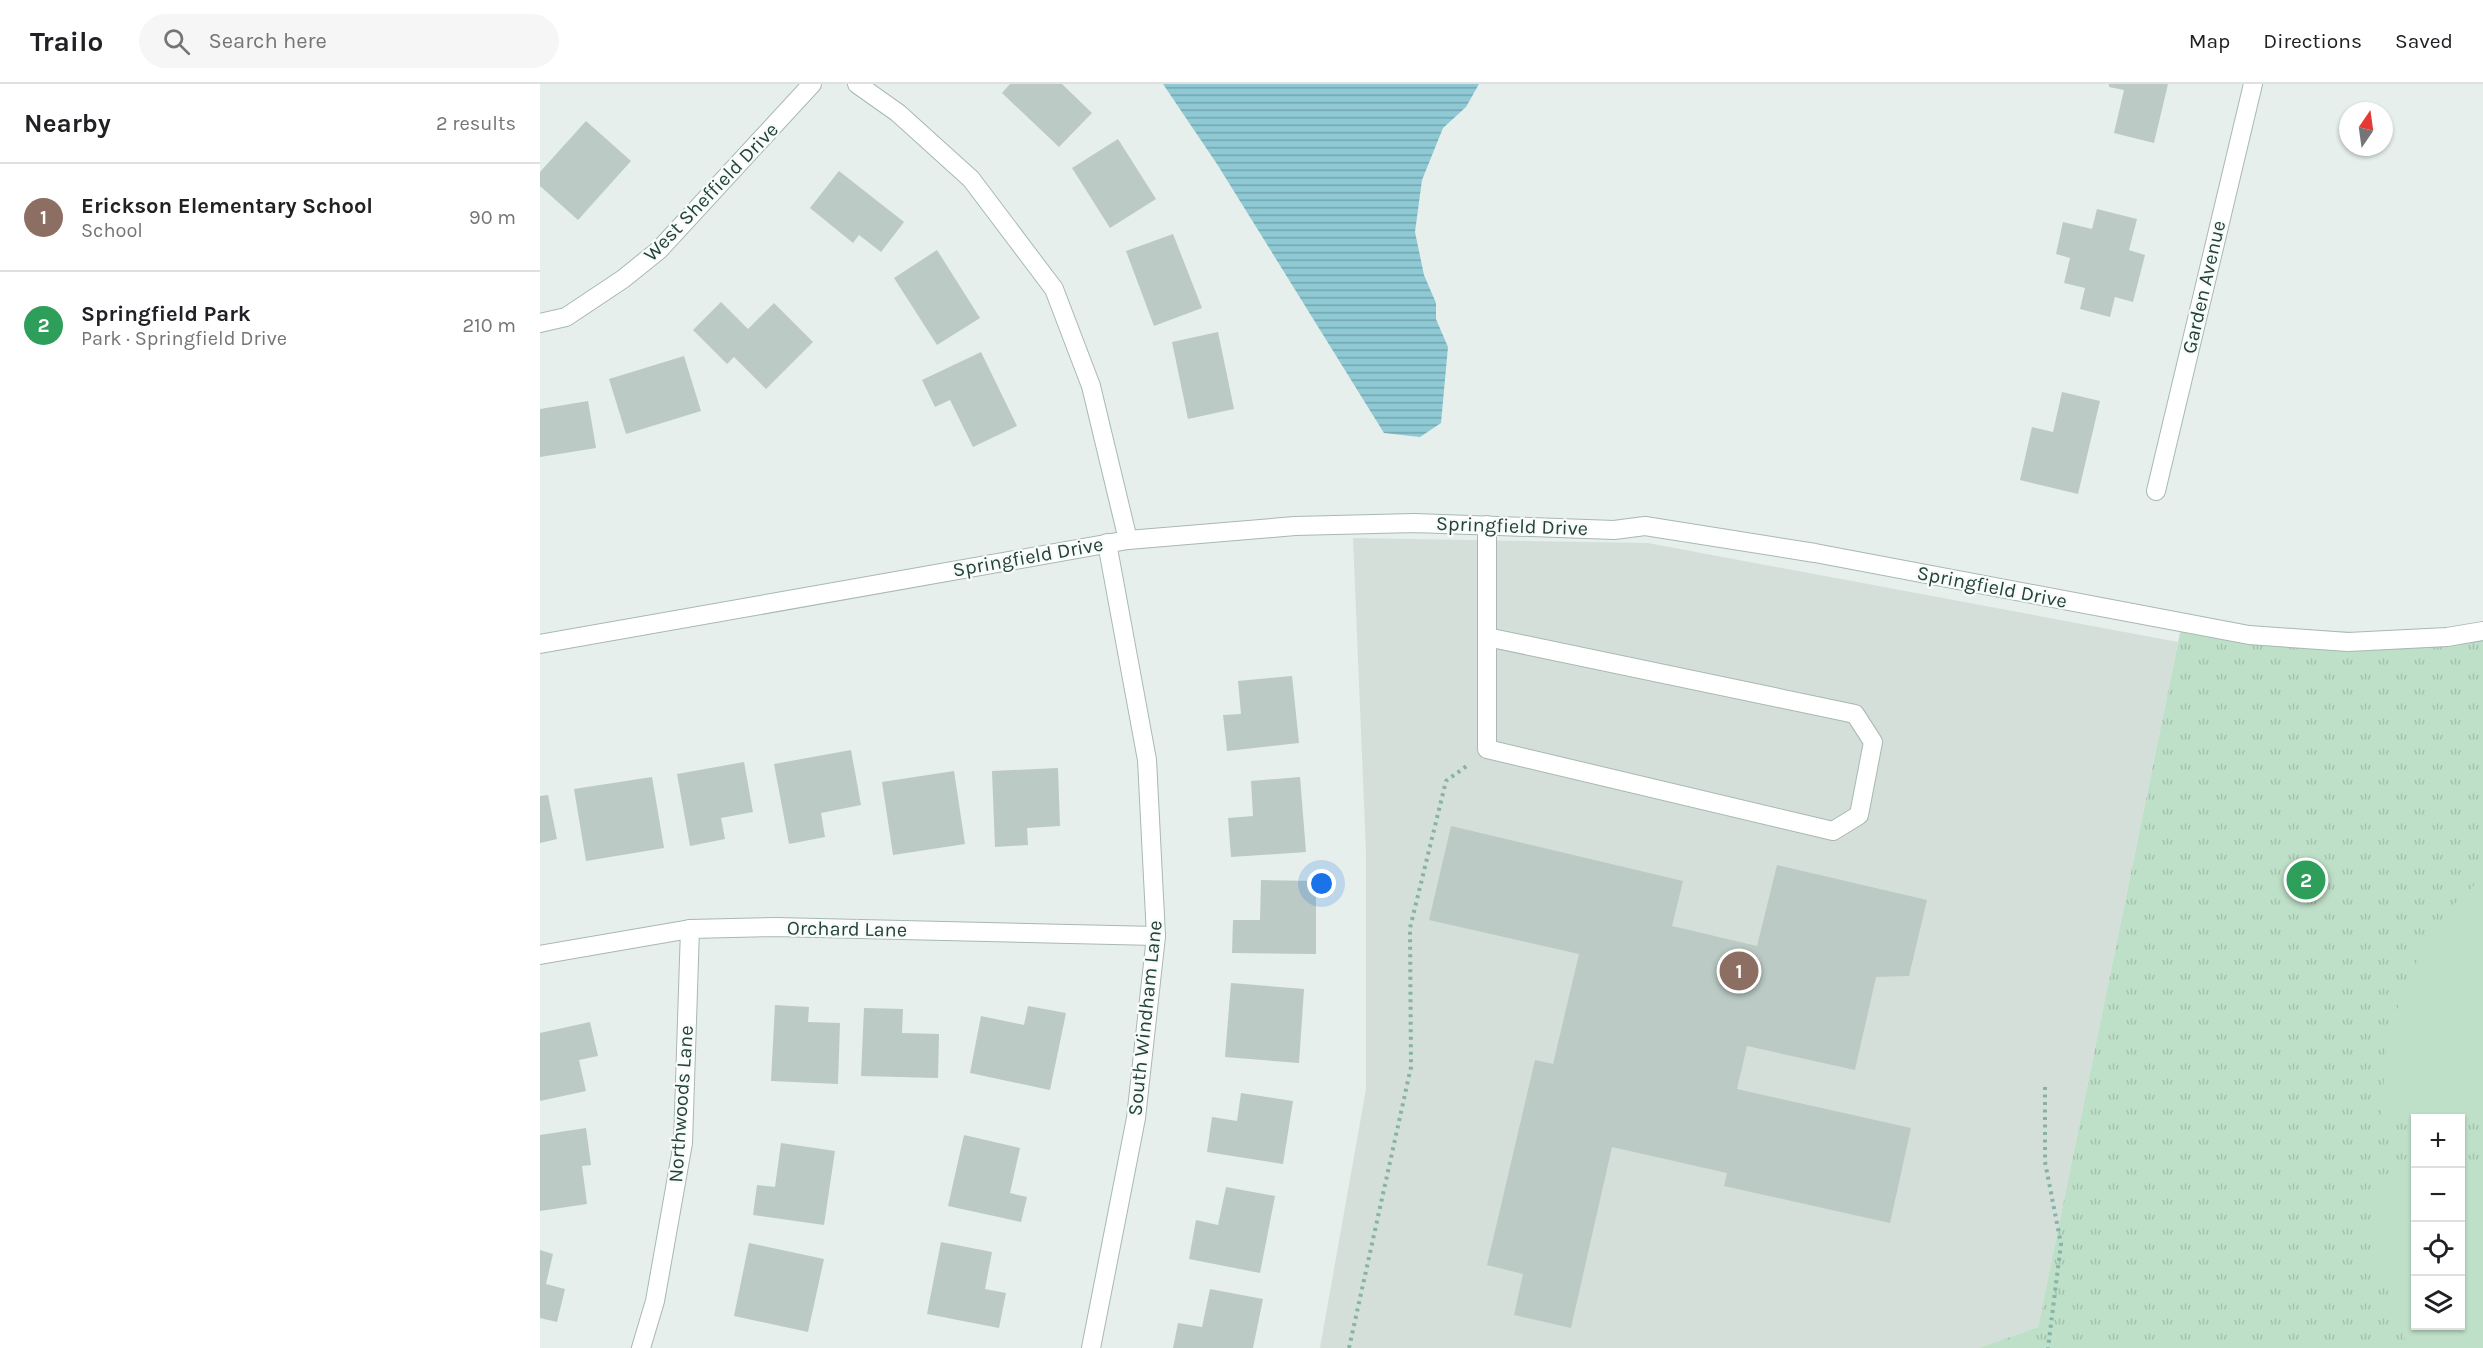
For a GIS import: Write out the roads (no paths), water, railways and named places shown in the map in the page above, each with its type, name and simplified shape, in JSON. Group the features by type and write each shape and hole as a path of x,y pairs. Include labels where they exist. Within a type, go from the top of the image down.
{"street":[{"name":"West Sheffield Drive","path":"540,323 566,317 623,279 659,250 812,84"},
{"path":"857,84 898,113 970,179 1054,289 1091,386 1128,540"},
{"name":"Garden Avenue","path":"2156,490 2253,84"},
{"name":"Springfield Drive","path":"540,644 1128,540 1295,526 1414,523 1614,530 1645,526 1815,553 2249,635 2348,642 2447,637 2483,631"},
{"path":"1487,525 1487,636 1487,749 1833,831 1859,815 1873,742 1855,714 1487,636"},
{"name":"South Windham Lane","path":"1091,1348 1136,1118 1156,936 1147,760 1107,543"},
{"name":"Orchard Lane","path":"540,955 690,929 776,927 1156,936"},
{"name":"Northwoods Lane","path":"641,1348 655,1301 683,1143 690,929"}],"water":[{"path":"1163,84 1479,84 1466,107 1443,128 1422,180 1415,232 1424,275 1436,303 1436,319 1448,347 1441,423 1420,437 1384,433 1217,164"}],"place":[{"name":"Springfield Park","path":"2306,880"},
{"name":"Erickson Elementary School","path":"1739,971"}]}
